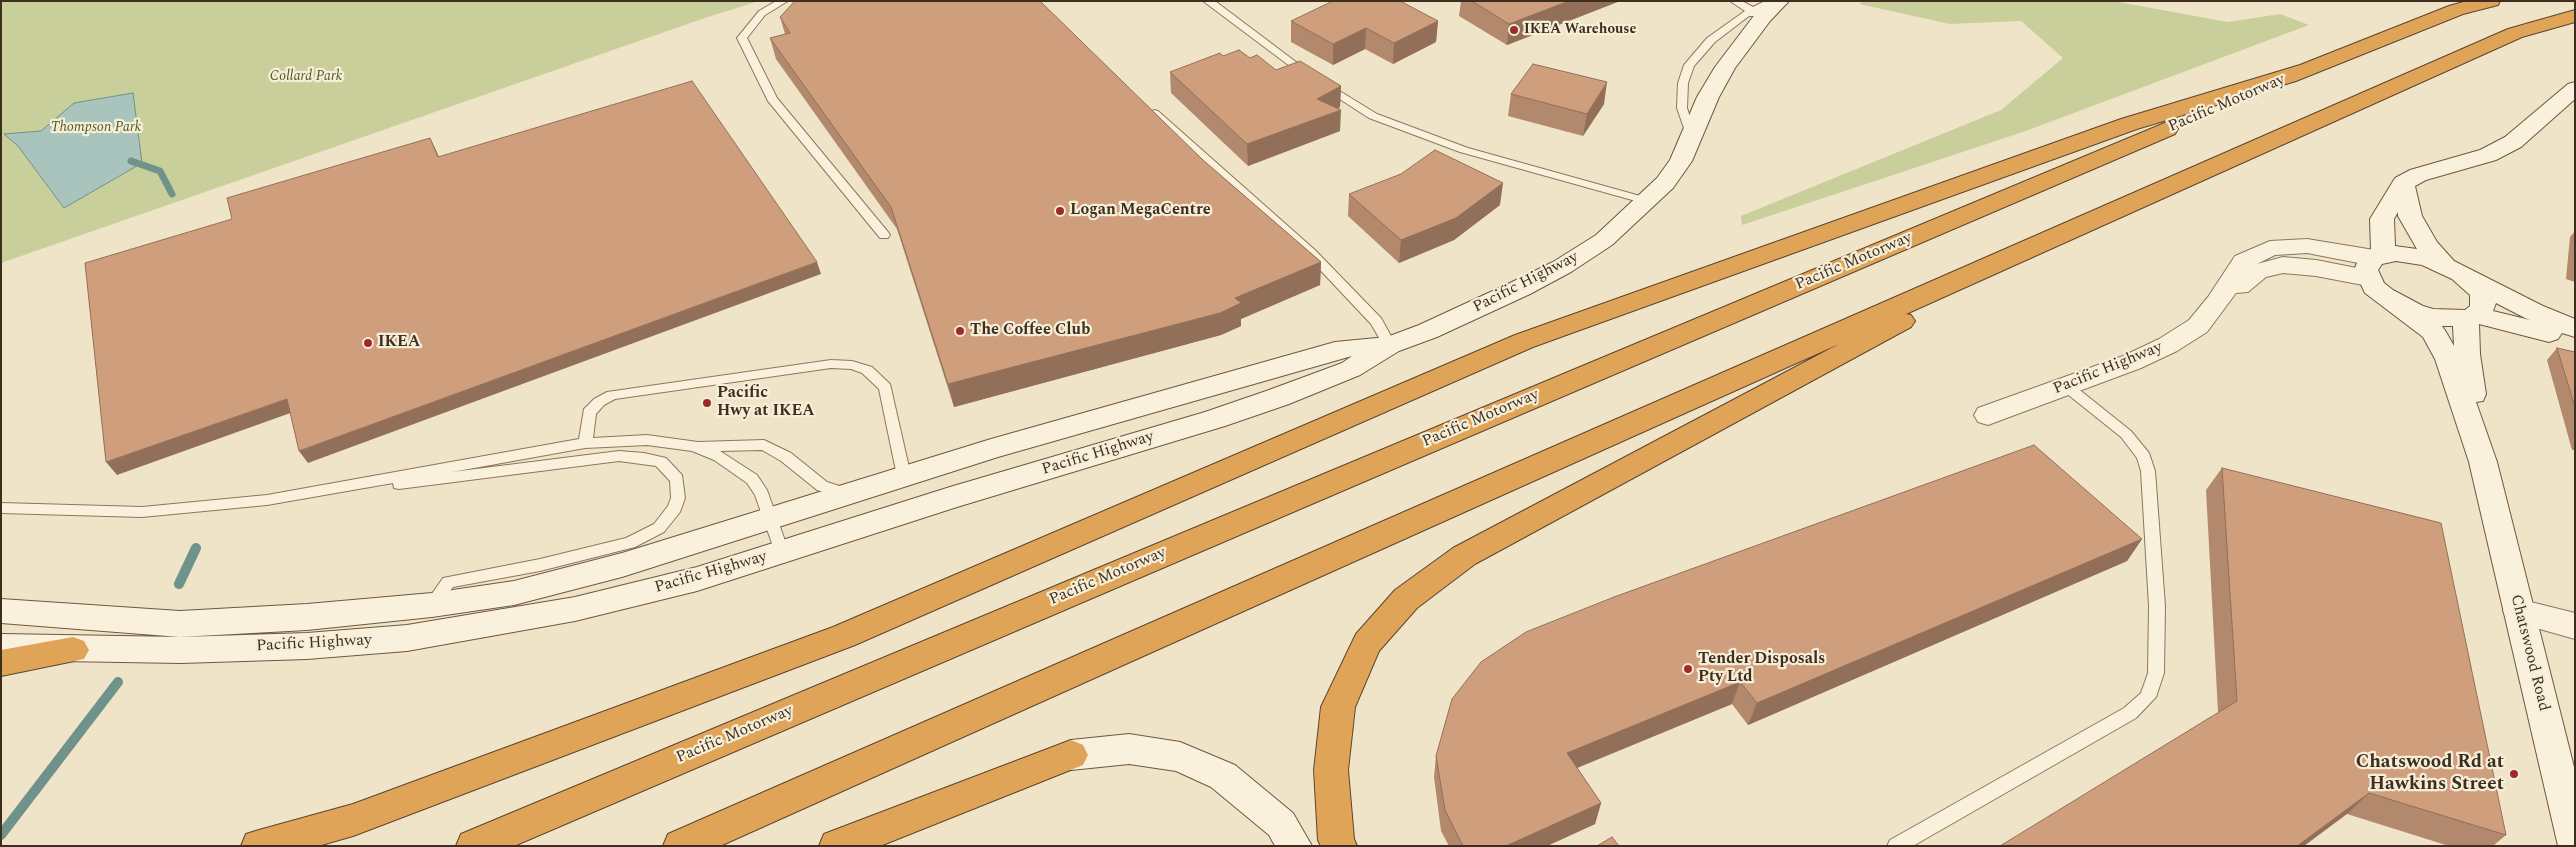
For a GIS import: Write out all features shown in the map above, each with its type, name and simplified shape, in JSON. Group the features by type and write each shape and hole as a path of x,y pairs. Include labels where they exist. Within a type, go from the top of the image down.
{"highway":[{"name":"Pacific Motorway","path":"474,846 2306,70 2456,10 2491,1"},
{"path":"680,846 2515,33 2575,16"},
{"path":"260,846 353,820 844,636 1524,341 2129,124 2306,70"},
{"path":"1339,846 1336,840 1331,770 1338,707 1367,643 1406,599 1464,556 1828,361 2058,234"},
{"path":"1,663 73,650"},
{"path":"837,846 1071,755"}],"street":[{"name":"Pacific Highway","path":"1,647 73,650 201,650 307,646 408,638 575,609 698,579 1215,419 1351,369 1390,345 1437,327 1562,267 1604,240 1665,183 1681,161 1708,96 1725,67 1767,8"},
{"path":"2375,264 2382,219 2403,183 2418,175 2488,155 2513,142 2575,88"},
{"path":"2403,183 2410,216 2427,246 2453,269 2534,312 2575,329"},
{"name":"Pacific Highway","path":"1988,415 2132,362 2168,345 2198,326 2217,304 2257,272 2283,265 2316,268 2375,264 2412,255 2453,269"},
{"name":"Chatswood Road","path":"2375,264 2379,291 2433,332 2448,359 2483,462"},
{"name":"Chatswood Road","path":"2453,269 2473,283 2484,301 2482,309 2471,317 2467,354 2483,462 2575,843"},
{"path":"2397,304 2433,317 2471,317 2575,340"},
{"name":"Pacific Highway","path":"7,609 180,624 307,617 432,605 514,592 574,579 904,476 1344,348 1390,345"},
{"path":"2518,612 2575,626"},
{"path":"1071,755 1129,749 1180,757 1223,776 1281,824 1294,846"}],"lane":[{"path":"783,1 762,13 742,38 772,99 884,235"},
{"path":"1208,1 1313,78 1373,116 1464,150 1647,201"},
{"path":"1735,1 1767,8"},
{"path":"1691,135 1682,108 1684,82 1689,65 1711,40 1767,8"},
{"path":"1148,107 1311,253 1376,321 1390,345"},
{"path":"585,444 589,412 599,402 612,394 832,364 852,365 867,370 885,387 904,476"},
{"path":"1896,846 2130,714 2148,697 2156,673 2157,606 2148,472 2144,456 2126,434 2066,386"},
{"path":"1,508 142,512 267,500 285,495 585,444 647,440 694,446 764,445 786,457 822,486 847,494"},
{"path":"694,446 719,456 752,479 762,494 772,518 782,552"},
{"path":"285,495 422,482 619,456 644,458 661,462 677,480 678,498 675,508 659,528 630,543 540,566 448,582 432,605"}],"green space":[{"path":"1,1 759,1 705,18 1,263"},
{"path":"1864,1 2113,1 2228,22 2280,14 2309,25 2023,132 1742,225 1741,216 2001,110 2063,58 2021,21 1950,24 1859,4"}],"water":[{"path":"133,93 142,163 64,208 18,146 4,134 41,131 74,103"}],"building":[{"name":"Logan MegaCentre","path":"795,1 1040,1 1203,160 1321,262 1235,298 1241,303 1220,313 948,384 891,207 770,38 790,33 780,17"},
{"path":"1333,1 1400,1 1438,21 1394,43 1366,28 1333,44 1291,21"},
{"path":"1472,1 1569,1 1509,24"},
{"path":"1239,50 1250,58 1257,55 1276,70 1300,61 1341,86 1317,99 1341,110 1247,144 1170,72 1220,53 1223,56"},
{"path":"1533,64 1607,82 1587,114 1511,94"},
{"name":"IKEA","path":"692,81 817,262 299,451 287,399 106,462 85,263 232,219 227,198 430,138 438,157"},
{"path":"1435,150 1503,183 1456,218 1401,240 1349,194 1401,174"},
{"path":"2557,348 2575,352 2575,407"},
{"name":"Tender Disposals Pty Ltd","path":"2034,445 2142,539 1757,703 1740,682 1567,753 1601,803 1506,846 1463,846 1445,810 1436,756 1452,699 1481,662 1526,632 1614,597"},
{"path":"2222,468 2441,523 2506,835 2369,793 2297,846 2000,846 2237,701"},
{"path":"1612,837 1619,846 1597,846"}],"waterway":[{"path":"131,161 160,171 172,194"},
{"path":"179,584 196,548"},
{"path":"1,835 118,682"}],"place":[{"name":"IKEA Warehouse","path":"1514,30"},
{"name":"Logan MegaCentre","path":"1060,211"},
{"name":"The Coffee Club","path":"960,331"},
{"name":"IKEA","path":"368,343"},
{"name":"Pacific Hwy at IKEA","path":"707,403"},
{"name":"Tender Disposals Pty Ltd","path":"1688,669"},
{"name":"Chatswood Rd at Hawkins Street","path":"2514,774"}],"park label":[{"name":"Collard Park","path":"306,77"},
{"name":"Thompson Park","path":"96,128"}]}
